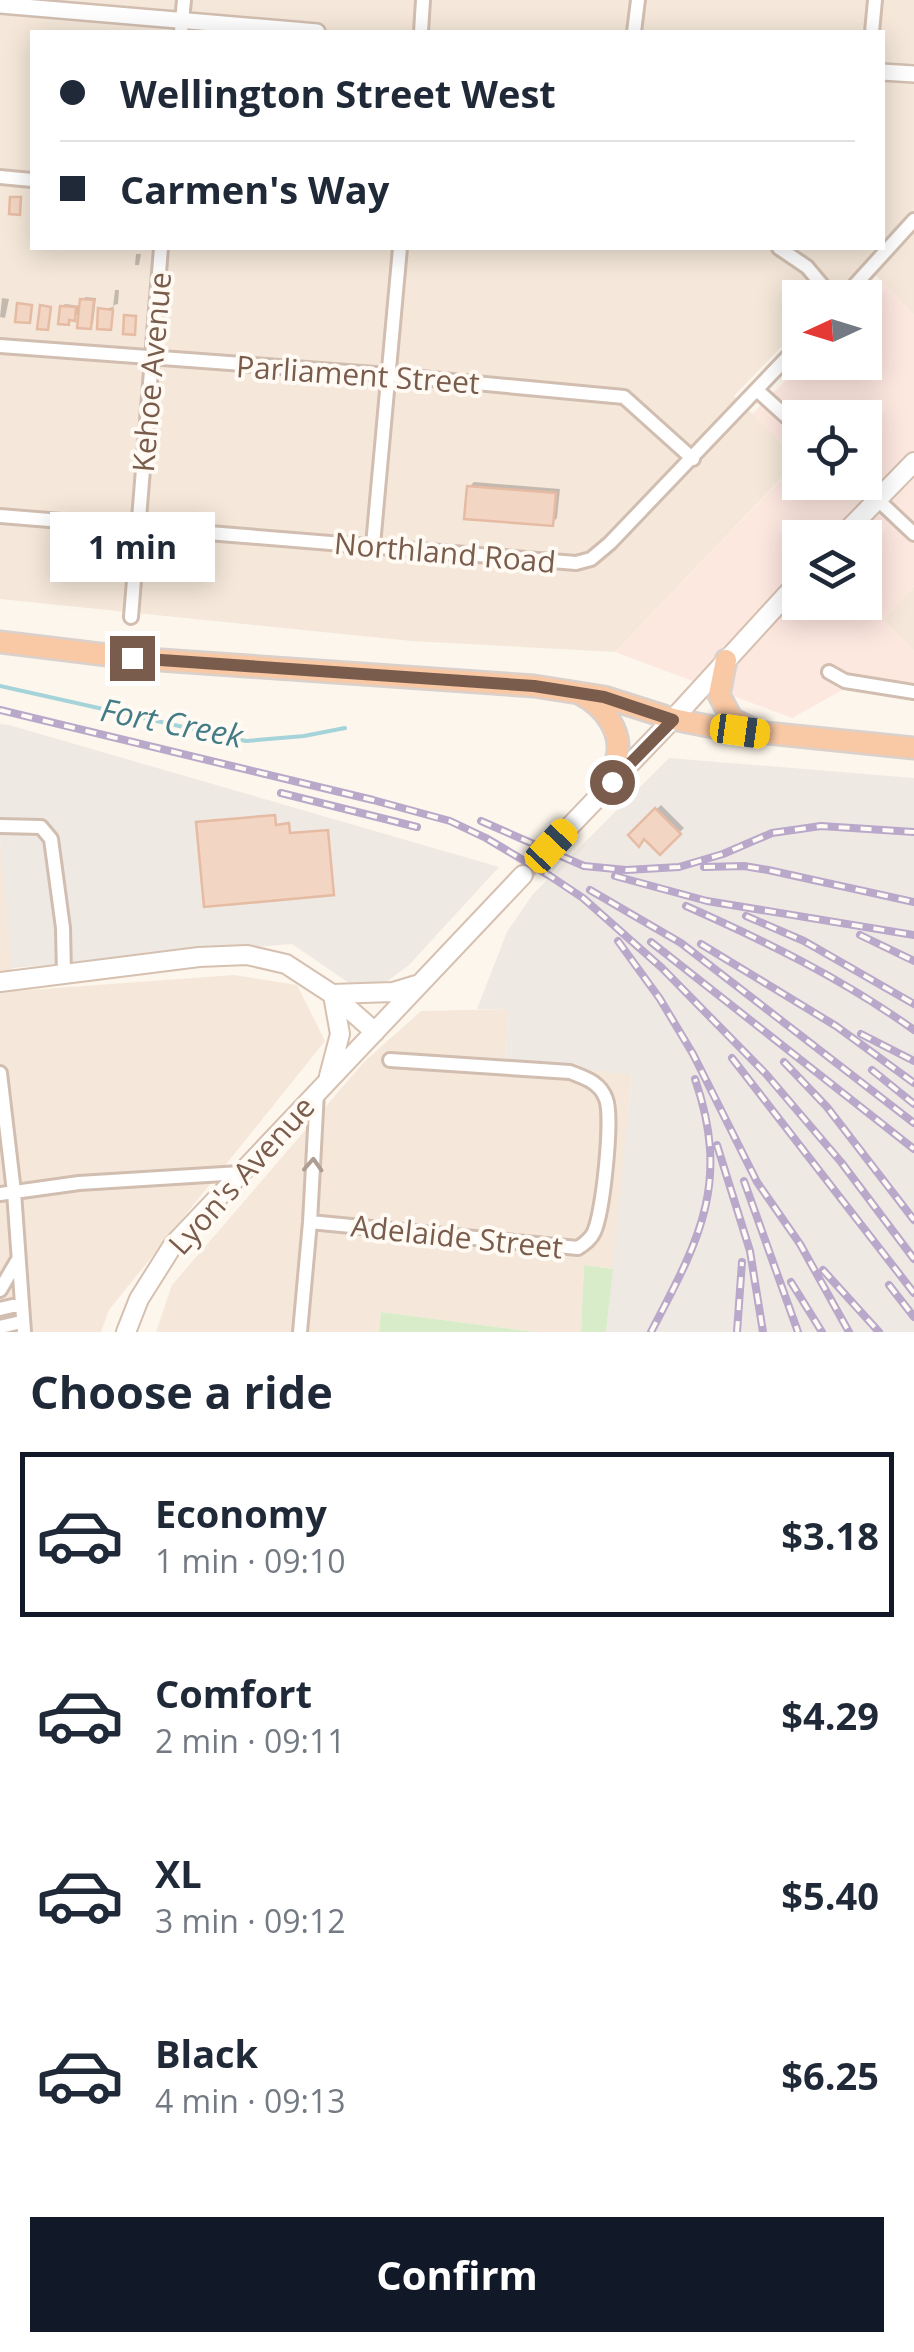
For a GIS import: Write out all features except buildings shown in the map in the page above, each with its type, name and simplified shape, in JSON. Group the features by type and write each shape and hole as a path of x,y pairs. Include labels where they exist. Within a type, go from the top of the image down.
{"highway":[{"path":"0,642 132,658 534,686 623,702 673,720 763,734 914,748"},
{"path":"726,660 718,695 726,712 763,734"},
{"path":"580,694 608,716 616,734 618,758 612,782"}],"main road":[{"path":"882,492 914,462"},
{"path":"856,520 874,500"},
{"path":"551,846 782,599"},
{"name":"Lyon's Avenue","path":"126,1332 173,1246 523,875"},
{"path":"0,982 199,957 247,955 286,964 332,994 375,1032"},
{"path":"332,994 393,992 421,983"},
{"path":"322,1087 340,1034 332,994"},
{"path":"134,1312 138,1332"}],"street":[{"path":"181,26 184,0"},
{"path":"421,30 423,0"},
{"path":"634,30 638,0"},
{"path":"872,30 874,0"},
{"path":"0,4 181,26 271,30"},
{"path":"885,72 914,74"},
{"path":"0,177 30,180"},
{"path":"859,280 914,220"},
{"name":"Kehoe Avenue","path":"132,617 161,250"},
{"path":"372,545 400,250"},
{"path":"782,250 817,280"},
{"name":"Parliament Street","path":"0,346 624,397 693,460"},
{"name":"Northland Road","path":"0,516 552,562 591,558 693,460 782,364"},
{"path":"758,391 782,413"},
{"path":"878,500 914,534"},
{"path":"829,672 845,682 914,692"},
{"path":"0,826 40,827 51,839 63,928 64,975"},
{"name":"Adelaide Street","path":"310,1222 578,1248 593,1236 599,1218 609,1126 606,1099 594,1081 570,1072 390,1060"},
{"path":"0,1073 7,1193 18,1259 23,1327 0,1326"},
{"path":"300,1332 322,1087"},
{"path":"7,1193 79,1183 240,1172"},
{"path":"0,1290 18,1259"},
{"path":"0,1308 21,1304"}],"shaded area":[{"path":"0,0 914,0 914,315 864,263 846,280 782,280 782,346 734,396 782,443 782,478 615,652 411,641 0,599"},
{"path":"882,281 914,315 914,586 884,620 914,651 914,689 855,683 792,718 615,652 782,479 782,500 882,500 882,400 782,400 782,444 752,414 786,380 882,380"},
{"path":"914,586 914,651 883,620"},
{"path":"0,724 499,867 409,965 377,989 349,983 292,944 12,968 0,842"},
{"path":"669,758 914,778 914,1332 606,1332 632,1075 506,1060 508,1009 477,1009 507,932 533,894"},
{"path":"0,842 15,991 234,975 297,985 325,1041 109,1310 101,1332 0,1332"},
{"path":"508,1009 506,1060 632,1074 613,1269 584,1265 581,1332 535,1332 381,1312 379,1332 156,1332 172,1285 364,1062 421,1011"}],"green space":[{"path":"584,1265 613,1269 606,1332 581,1332"},
{"path":"381,1312 535,1332 379,1332"}],"waterway":[{"name":"Fort Creek","path":"0,686 246,741 345,728"}],"tunnel":[{"path":"523,875 551,846"}],"railway":[{"path":"0,710 450,821 550,876 583,898 662,968 766,1074 841,1162 914,1259"},
{"path":"281,793 417,827"},
{"path":"481,821 584,866 626,870 679,867 772,833 821,826 914,832"},
{"path":"704,867 744,866 914,902"},
{"path":"615,876 707,901 914,935"},
{"path":"590,890 681,943 914,1123"},
{"path":"686,906 803,962 914,1030"},
{"path":"746,916 804,941 914,1004"},
{"path":"860,935 914,961"},
{"path":"618,941 693,1054 757,1182 800,1244 849,1332"},
{"path":"651,942 914,1149"},
{"path":"701,944 836,1026 914,1083"},
{"path":"861,1034 914,1061"},
{"path":"732,1058 914,1293"},
{"path":"784,1062 827,1107 914,1220"},
{"path":"872,1070 914,1104"},
{"path":"651,1332 696,1239 710,1181 710,1150 695,1079"},
{"path":"717,1145 750,1251 763,1332"},
{"path":"744,1181 798,1332"},
{"path":"737,1332 742,1262"},
{"path":"823,1270 879,1332"},
{"path":"791,1282 822,1332"},
{"path":"889,1285 914,1317"}],"route":[{"path":"132,658 534,686 604,697 673,720 612,782"}]}
